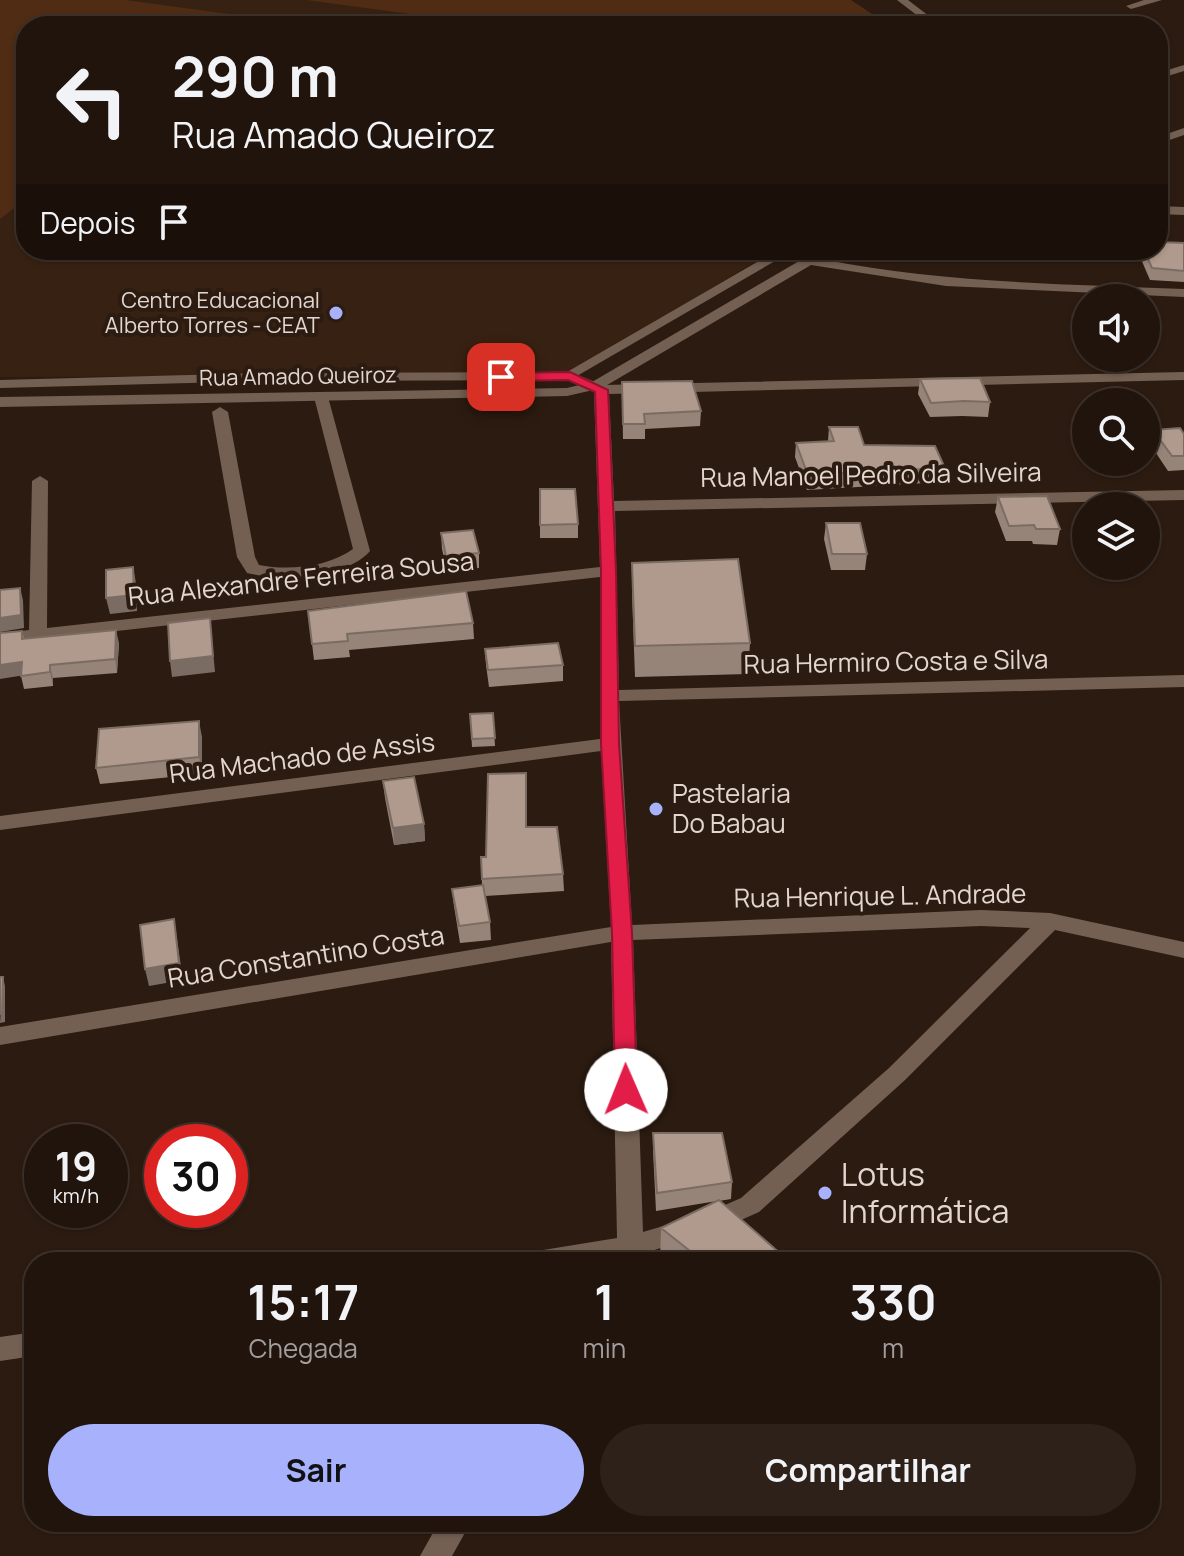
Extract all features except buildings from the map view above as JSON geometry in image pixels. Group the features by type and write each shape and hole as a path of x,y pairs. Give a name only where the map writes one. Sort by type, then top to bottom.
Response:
{"street":[{"path":"902,0 924,16"},
{"path":"1131,6 1157,0"},
{"path":"570,376 770,260"},
{"path":"599,388 810,260 930,280 1184,293"},
{"path":"570,376 599,388 1184,376"},
{"name":"Rua Amado Queiroz","path":"0,384 265,377 570,376"},
{"path":"599,388 607,506 610,744 622,933 625,1252"},
{"name":"Rua Amado Queiroz","path":"0,402 544,394 599,388"},
{"path":"220,412 246,557 253,569 272,573 322,568 355,557 362,551 321,397"},
{"path":"38,635 40,481"},
{"name":"Rua Manoel Pedro da Silveira","path":"607,506 1184,495"},
{"name":"Rua Alexandre Ferreira Sousa","path":"0,639 609,571"},
{"name":"Rua Hermiro Costa e Silva","path":"610,696 1184,681"},
{"name":"Rua Machado de Assis","path":"0,823 610,744"},
{"name":"Rua Henrique L. Andrade","path":"622,933 966,918 1050,921 1184,950"},
{"path":"630,1252 714,1221 758,1199 897,1074 1050,921"},
{"name":"Rua Constantino Costa","path":"0,1036 622,933"},
{"path":"0,1349 24,1345"},
{"path":"435,1556 450,1532"}],"shaded area":[{"name":"Centro Educacional Alberto Torres - CEAT","path":"0,0 838,0 864,16 16,16 16,260 758,260 567,375 0,377"},
{"path":"0,0 126,0 244,16 16,16 16,207 0,219"},
{"path":"306,0 851,0 875,16 425,16"}],"place":[{"name":"Centro Educacional Alberto Torres - CEAT","path":"336,313"},
{"name":"Pastelaria Do Babau","path":"656,809"},
{"name":"Lotus Informática","path":"825,1193"}],"route":[{"path":"501,377 570,376 597,385 601,390 609,571 610,744 622,933 626,1090"}]}
